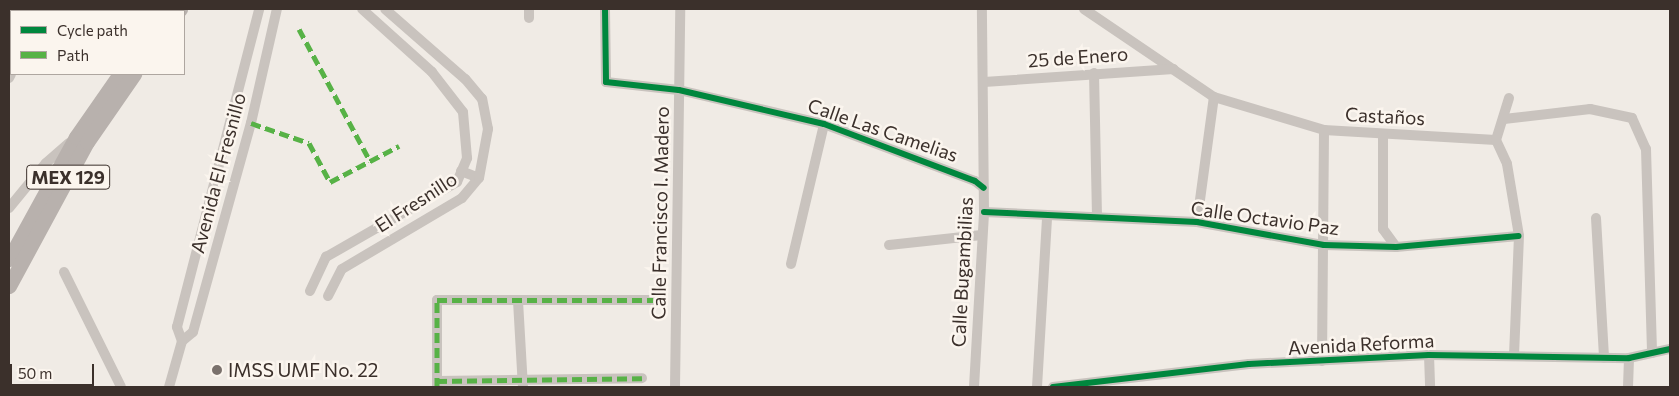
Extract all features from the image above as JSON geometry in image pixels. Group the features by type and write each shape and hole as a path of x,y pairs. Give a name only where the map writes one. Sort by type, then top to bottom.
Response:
{"main road":[{"name":"MEX 129","path":"9,259 76,137 119,75"},
{"name":"MEX 129","path":"9,286 87,142 133,75"}],"street":[{"name":"Avenida El Fresnillo","path":"182,341 177,328 258,9"},
{"name":"Avenida El Fresnillo","path":"169,387 182,341 193,332 251,123 277,9"},
{"name":"El Fresnillo","path":"310,291 326,257 456,182 467,158 463,112 432,72 362,9"},
{"name":"El Fresnillo","path":"328,296 342,269 462,198 479,178 488,129 482,99 465,79 385,9"},
{"name":"Calle Las Camelias","path":"604,9 606,82 679,90 824,124 975,181 984,188"},
{"name":"Calle Francisco I. Madero","path":"675,387 680,9"},
{"name":"Calle Bugambilias","path":"974,387 981,235 984,212 982,9"},
{"name":"Castaños","path":"1084,9 1214,97 1324,130 1496,140"},
{"name":"25 de Enero","path":"984,82 1174,69"},
{"path":"1094,73 1097,216"},
{"path":"1198,222 1214,97"},
{"path":"1509,98 1496,140 1507,164 1520,236 1514,356"},
{"path":"1504,119 1590,109 1632,118 1646,149 1652,353"},
{"path":"791,264 824,124"},
{"path":"1322,361 1324,130"},
{"path":"1383,134 1383,229 1396,247"},
{"path":"9,208 46,163 76,137"},
{"path":"461,171 479,178"},
{"name":"Calle Octavio Paz","path":"984,212 1047,217 1097,216 1198,222 1324,245 1396,247 1520,236"},
{"path":"1037,387 1047,217"},
{"path":"1596,218 1604,358"},
{"path":"889,245 981,235"},
{"path":"64,272 121,387"},
{"path":"642,378 523,383 437,384 438,300 653,300"},
{"path":"518,301 523,383"},
{"name":"Avenida Reforma","path":"1052,387 1249,364 1429,355 1628,358 1670,349"},
{"path":"1429,355 1430,387"},
{"path":"1628,358 1628,387"}],"marked path":[{"path":"299,29 370,161"},
{"path":"251,123 309,143 330,182 399,146"},
{"path":"437,387 437,300 653,300"},
{"path":"437,381 642,378"}],"cycle path":[{"path":"605,9 606,82 679,90 824,124 975,181 984,188"},
{"path":"984,212 1197,222 1324,245 1396,247 1519,236"},
{"path":"1053,387 1249,364 1429,355 1629,358 1670,349"}],"place":[{"name":"IMSS UMF No. 22","path":"217,370"}]}
